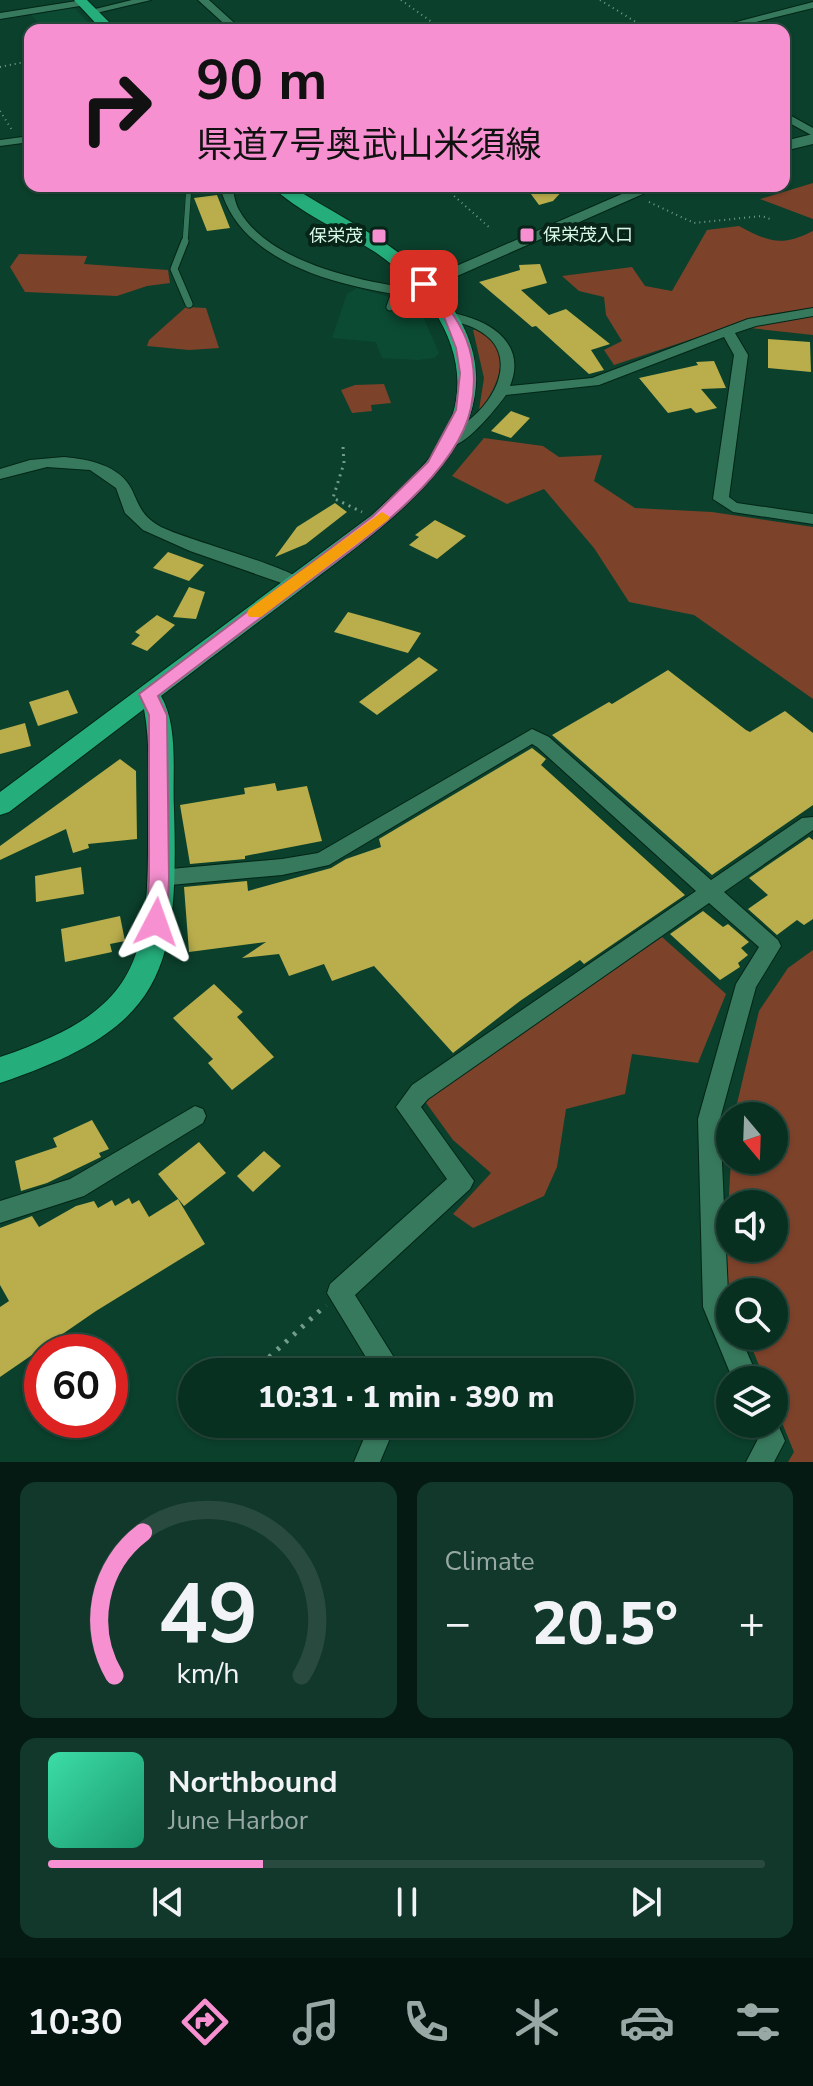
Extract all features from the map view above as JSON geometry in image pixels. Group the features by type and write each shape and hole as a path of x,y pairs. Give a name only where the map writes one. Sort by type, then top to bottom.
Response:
{"main road":[{"path":"85,5 104,24"},
{"path":"0,805 379,520 433,466 457,429 468,387 463,348 451,316 429,290 385,251 290,192"},
{"path":"0,1070 74,1040 103,1022 124,1002 150,961 159,878 158,715 148,694"}],"street":[{"path":"0,16 146,0"},
{"path":"203,0 230,24"},
{"path":"735,24 813,5"},
{"path":"790,119 813,133"},
{"path":"0,143 24,139"},
{"path":"790,145 813,139"},
{"path":"228,192 233,210 241,221 291,260 396,290 429,290 639,192"},
{"path":"503,391 594,382 753,322 813,312"},
{"path":"447,445 477,425 503,391 510,362 503,341 486,326 451,316"},
{"path":"728,332 741,355 721,499 733,507 813,519"},
{"path":"0,474 32,462 55,460 87,465 107,474 122,486 130,509 141,522 153,529 296,582"},
{"path":"159,878 322,860 532,736 543,742 771,946 746,984 709,1119 715,1307 740,1366"},
{"path":"381,1358 339,1293 462,1181 407,1107 420,1092 809,823"},
{"path":"0,1212 76,1188 195,1116"},
{"path":"367,1462 377,1438"},
{"path":"759,1462 772,1441 771,1438"}],"lane":[{"path":"189,192 185,246 174,269 189,304"},
{"path":"390,307 396,290"}],"path":[{"path":"401,0 435,24"},
{"path":"600,0 639,24"},
{"path":"0,67 24,62"},
{"path":"0,111 17,139"},
{"path":"450,192 490,228"},
{"path":"632,195 694,223 762,216 770,219"},
{"path":"343,447 344,463 333,498 362,512"},
{"path":"268,1358 339,1293"}],"shaded area":[{"path":"73,7 90,24 40,24 29,13"},
{"path":"813,183 813,219 760,199"},
{"path":"739,226 767,239 783,241 813,231 813,335 731,326 614,365 604,350 622,341 606,315 604,297 579,291 562,276 632,267 645,286 672,291 707,230"},
{"path":"19,254 87,256 84,264 168,270 170,283 147,286 117,296 25,292 10,267"},
{"path":"357,288 418,305 439,353 434,358 417,360 382,358 376,342 332,338 347,294"},
{"path":"186,307 206,308 219,348 189,350 147,346 149,340"},
{"path":"481,329 498,349 500,365 493,390 479,410 484,378 473,330"},
{"path":"384,384 391,403 371,405 372,411 352,413 341,390 355,385"},
{"path":"484,438 543,446 559,457 602,455 594,481 635,508 712,512 813,527 813,699 694,615 629,602 594,548 544,489 507,504 452,476"},
{"path":"662,937 726,994 698,1063 632,1054 625,1094 566,1109 557,1167 544,1196 473,1228 453,1214 491,1173 453,1140 424,1100"},
{"path":"813,950 813,1462 788,1462 794,1452 788,1437 788,1366 759,1366 753,1350 788,1350 788,1278 724,1278 725,1262 788,1262 788,1190 729,1190 730,1174 788,1174 788,1102 737,1102 759,1011 788,968"}],"building":[{"path":"529,192 561,192 553,201 539,205"},
{"path":"217,195 230,228 207,231 194,198"},
{"path":"540,264 547,283 521,290 549,315 566,309 610,344 591,350 604,370 589,374 536,326 532,327 479,282 520,270 519,265"},
{"path":"768,339 810,342 811,372 768,368"},
{"path":"714,361 726,388 701,389 717,408 696,413 691,408 668,413 639,378 698,365 696,362"},
{"path":"511,411 530,418 511,438 491,431"},
{"path":"335,503 347,512 306,544 275,557 297,527"},
{"path":"435,520 466,536 437,559 409,545 419,537 415,535"},
{"path":"168,552 204,565 189,581 153,568"},
{"path":"189,587 205,592 196,619 173,617"},
{"path":"348,612 421,633 408,653 334,632"},
{"path":"157,615 175,625 147,651 131,644 140,635 135,632"},
{"path":"419,657 438,670 377,715 359,702"},
{"path":"668,670 750,732 785,711 813,733 813,805 712,875 552,735"},
{"path":"68,690 78,713 38,726 29,702"},
{"path":"25,723 31,746 0,754 0,730"},
{"path":"532,748 546,759 541,765 685,895 584,964 580,960 453,1053 374,966 332,981 324,964 289,976 279,954 242,958 266,942 189,952 184,887 247,881 248,891 331,868 346,859 381,847 379,839"},
{"path":"120,759 136,771 137,839 88,844 89,848 73,853 66,829 0,860 0,846"},
{"path":"275,783 277,791 307,786 322,841 245,856 245,859 190,864 180,805 245,794 244,788"},
{"path":"809,837 813,840 813,919 804,925 797,920 777,935 748,909 768,895 749,878"},
{"path":"81,867 84,894 36,902 35,876"},
{"path":"703,911 723,927 728,924 749,942 741,948 748,955 738,963 740,967 720,980 670,934"},
{"path":"120,916 125,941 110,944 112,952 65,962 61,929"},
{"path":"214,984 243,1012 237,1017 274,1057 232,1090 208,1063 213,1059 173,1018"},
{"path":"92,1120 109,1149 99,1153 101,1157 47,1183 21,1191 15,1161 57,1147 53,1138"},
{"path":"199,1142 226,1173 184,1206 158,1174"},
{"path":"264,1151 281,1166 253,1192 237,1176"},
{"path":"129,1198 132,1204 139,1200 149,1217 178,1199 205,1244 63,1334 24,1334 24,1360 0,1377 0,1307 9,1301 0,1285 0,1228 32,1216 39,1227 76,1206 94,1201 98,1208 112,1200 115,1206"}],"slow traffic":[{"path":"255,613 382,517"}],"place":[{"name":"保栄茂入口","path":"527,235"},
{"name":"保栄茂","path":"379,236"}],"route":[{"path":"156,922 159,878 158,715 148,694 379,520 433,466 457,429 468,387 463,348 451,316 424,284"}]}
